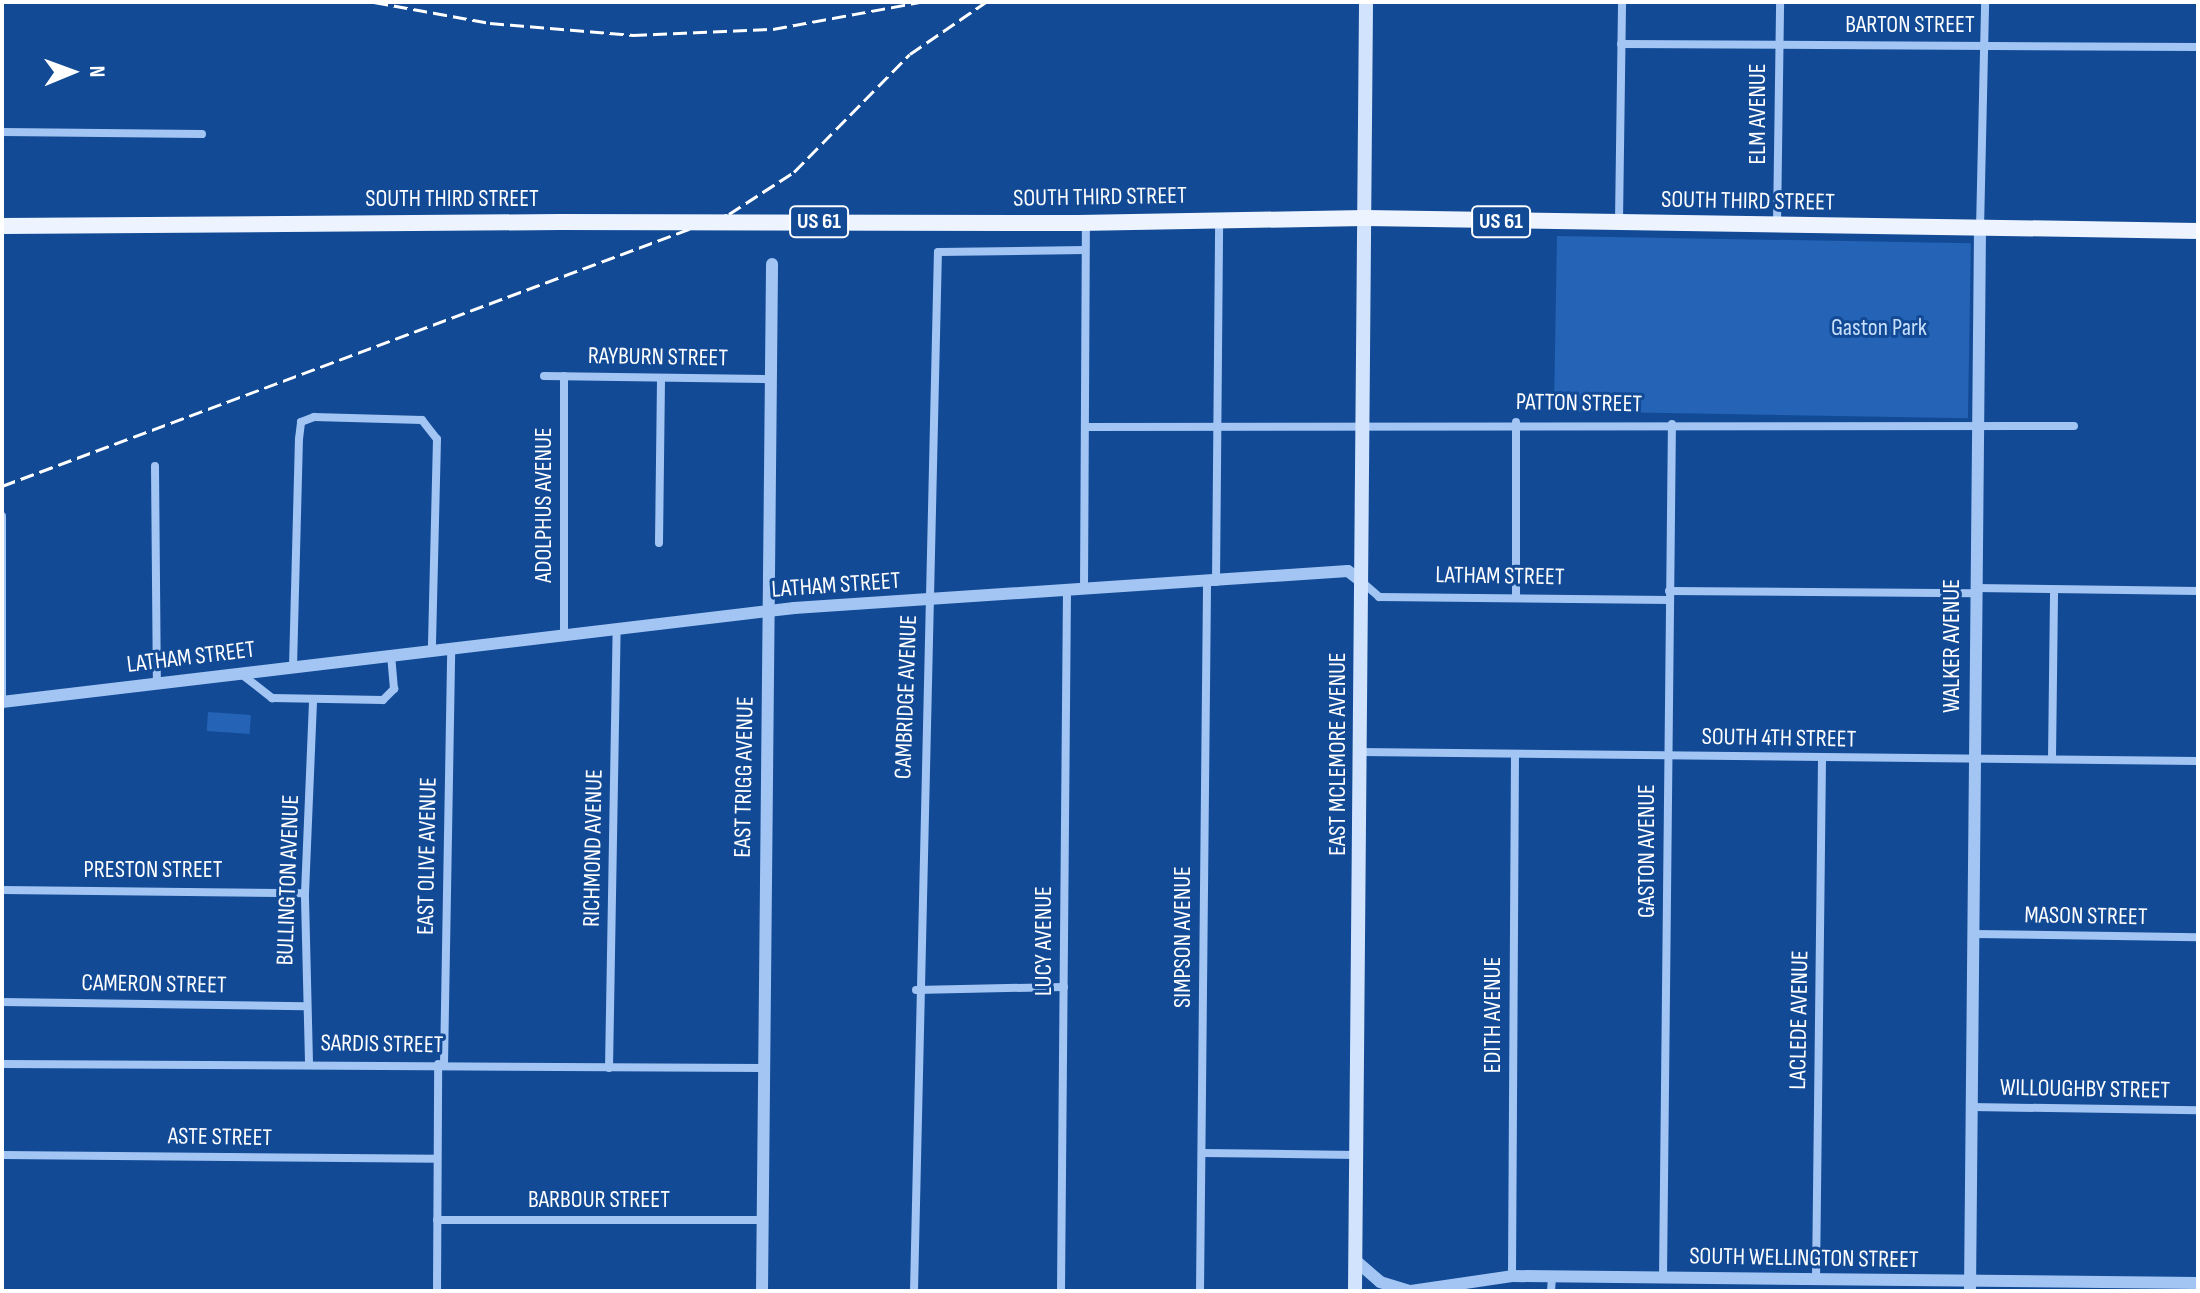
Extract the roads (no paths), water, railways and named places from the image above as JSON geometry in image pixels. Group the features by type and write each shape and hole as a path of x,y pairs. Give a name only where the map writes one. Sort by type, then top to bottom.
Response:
{"main road":[{"path":"1365,218 1366,2"},
{"name":"SOUTH THIRD STREET","path":"2,226 1365,218 2198,231"},
{"name":"EAST MCLEMORE AVENUE","path":"1355,1291 1365,218"}],"street":[{"path":"1619,223 1622,2"},
{"name":"ELM AVENUE","path":"1777,226 1780,2"},
{"name":"WALKER AVENUE","path":"1970,1286 1974,591 1985,2"},
{"name":"BARTON STREET","path":"1621,44 2198,47"},
{"path":"2,132 202,134"},
{"name":"SIMPSON AVENUE","path":"1200,1291 1219,220"},
{"path":"1082,222 1085,250 1084,590"},
{"name":"CAMBRIDGE AVENUE","path":"914,1291 916,990 938,252 1085,250"},
{"name":"EAST TRIGG AVENUE","path":"762,1291 772,264"},
{"name":"RAYBURN STREET","path":"544,376 770,379"},
{"name":"ADOLPHUS AVENUE","path":"564,376 564,634"},
{"path":"659,543 661,378"},
{"path":"293,667 301,422 422,420 437,439 432,650"},
{"name":"PATTON STREET","path":"1085,427 1363,421 2074,426"},
{"path":"1516,422 1516,598"},
{"name":"GASTON AVENUE","path":"1663,1278 1672,424"},
{"path":"155,466 157,683"},
{"path":"2,701 3,516"},
{"name":"LATHAM STREET","path":"2,701 768,611 1348,571 1379,597 2198,591"},
{"path":"2052,759 2054,590"},
{"name":"LUCY AVENUE","path":"1061,1291 1067,591"},
{"name":"RICHMOND AVENUE","path":"609,1068 617,629"},
{"name":"EAST OLIVE AVENUE","path":"437,1291 437,1159 451,649"},
{"path":"240,673 272,698 388,698 391,655"},
{"name":"BULLINGTON AVENUE","path":"309,1062 305,1006 305,893 313,699"},
{"name":"SOUTH 4TH STREET","path":"1360,752 1822,760 2198,761"},
{"name":"EDITH AVENUE","path":"1512,1276 1515,754"},
{"name":"LACLEDE AVENUE","path":"1816,1280 1822,760"},
{"name":"PRESTON STREET","path":"2,890 305,893"},
{"name":"MASON STREET","path":"1973,934 2198,937"},
{"path":"916,990 1064,987"},
{"name":"CAMERON STREET","path":"2,1002 305,1006"},
{"name":"SARDIS STREET","path":"2,1064 309,1062 762,1068"},
{"name":"WILLOUGHBY STREET","path":"1971,1107 2198,1110"},
{"path":"1202,1153 1356,1155"},
{"name":"ASTE STREET","path":"2,1155 437,1159"},
{"name":"BARBOUR STREET","path":"437,1220 762,1220"},
{"path":"1355,1260 1380,1282 1410,1291"},
{"name":"SOUTH WELLINGTON STREET","path":"1410,1291 1512,1276 1663,1278 1775,1285 1816,1280 1970,1286 2198,1283"},
{"path":"1551,1291 1552,1276"}],"railway":[{"path":"374,2 490,23 633,35 773,29 920,2"},
{"path":"2,486 729,214 794,172 910,54 986,2"}],"park label":[{"name":"Gaston Park","path":"1879,328"}]}
